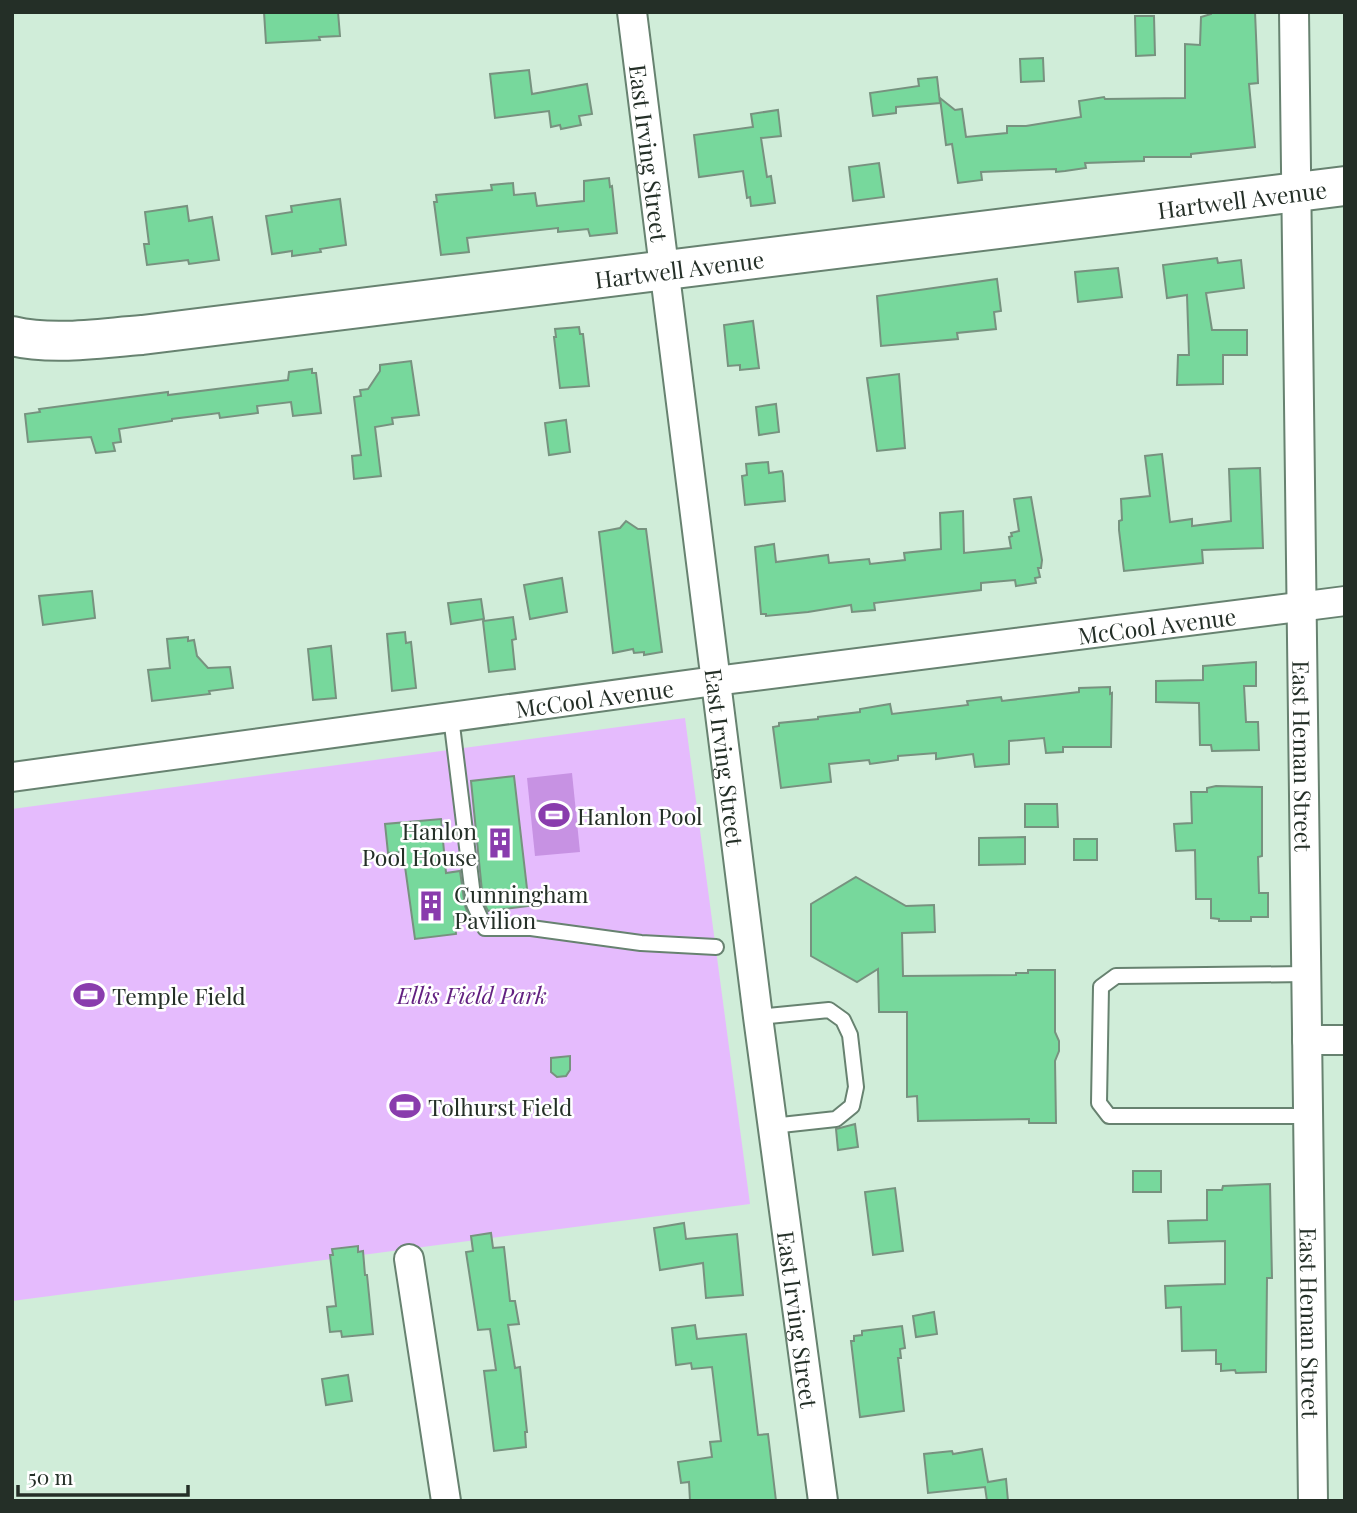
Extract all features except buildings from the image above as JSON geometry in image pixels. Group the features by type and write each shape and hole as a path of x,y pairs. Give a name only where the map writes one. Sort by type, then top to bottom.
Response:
{"street":[{"name":"East Irving Street","path":"632,12 758,1017 823,1501"},
{"name":"East Heman Street","path":"1294,12 1312,1501"},
{"name":"Hartwell Avenue","path":"12,336 62,340 142,335 1345,186"},
{"name":"McCool Avenue","path":"12,777 715,681 1345,601"},
{"path":"1307,1040 1345,1040"},
{"path":"409,1259 446,1501"}],"lane":[{"path":"451,718 474,904 485,928 531,928 641,943 716,947"},
{"path":"1306,974 1116,976 1101,987 1099,1104 1109,1116 1308,1116"},
{"path":"758,1017 829,1010 843,1020 850,1035 856,1087 852,1106 836,1119 772,1126"}],"green space":[{"name":"Ellis Field Park","path":"685,718 750,1204 12,1301 12,809"}],"shaded area":[{"name":"Hanlon Pool","path":"572,773 580,852 535,856 527,778"}],"place":[{"name":"Hanlon Pool","path":"554,815"},
{"name":"Hanlon Pool House","path":"500,843"},
{"name":"Cunningham Pavilion","path":"431,906"},
{"name":"Temple Field","path":"89,995"},
{"name":"Tolhurst Field","path":"405,1106"}]}
